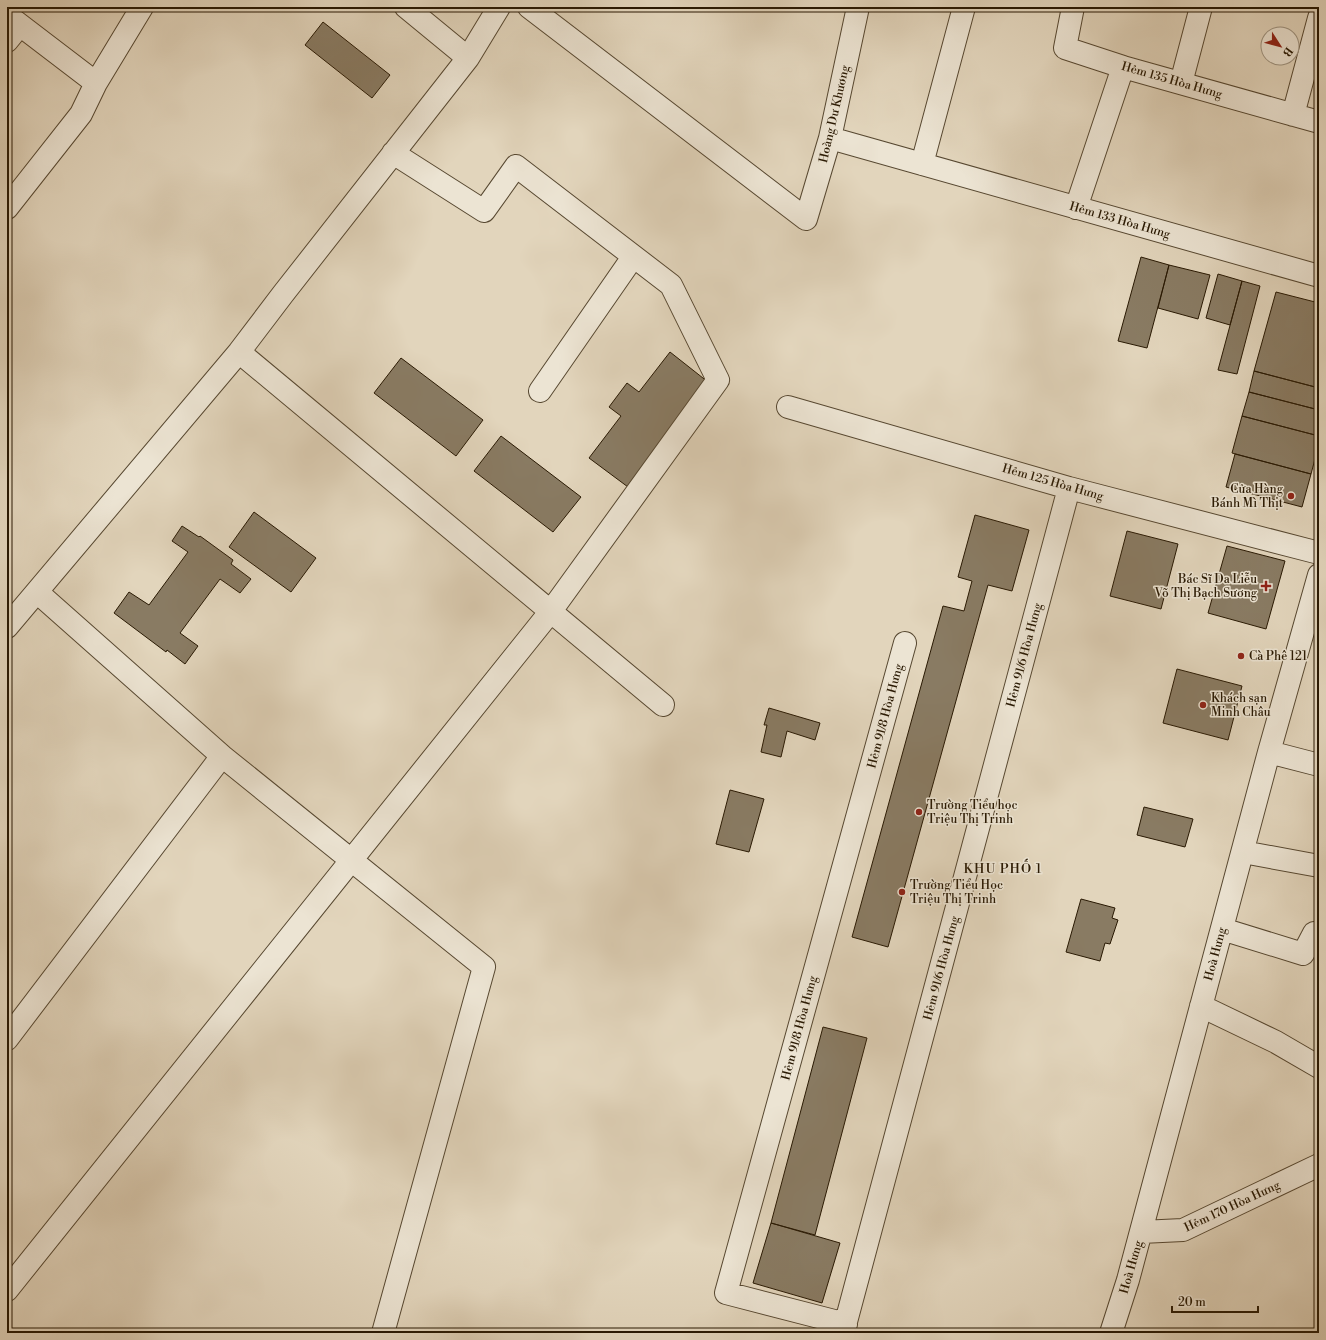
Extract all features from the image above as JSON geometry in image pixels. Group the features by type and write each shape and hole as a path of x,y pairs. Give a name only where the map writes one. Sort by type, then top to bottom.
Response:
{"street":[{"path":"7,208 81,114 96,83 142,7"},
{"path":"406,7 468,58"},
{"path":"7,627 239,352 468,58 499,7"},
{"name":"Hoàng Dư Khương","path":"529,7 806,219 830,138 858,7"},
{"path":"922,164 964,7"},
{"name":"Hẻm 135 Hòa Hưng","path":"1073,7 1065,48 1123,67 1319,122"},
{"path":"1180,83 1201,7"},
{"path":"1293,115 1319,18"},
{"path":"11,27 96,83"},
{"path":"1076,208 1123,67"},
{"name":"Hẻm 133 Hòa Hưng","path":"830,138 1319,276"},
{"path":"7,1290 551,611 718,380 671,285 516,166 484,211 393,153"},
{"path":"540,390 633,257"},
{"path":"239,352 663,705"},
{"name":"Hẻm 125 Hòa Hưng","path":"788,407 1069,488 1319,553"},
{"name":"Hẻm 91/6 Hòa Hưng","path":"845,1329 1069,488"},
{"name":"Hoà Hưng","path":"1111,1333 1128,1280 1269,752 1319,575"},
{"path":"37,592 222,756 484,967 383,1333"},
{"name":"Hẻm 91/8 Hòa Hưng","path":"845,1329 726,1293 905,644"},
{"path":"1269,752 1319,765"},
{"path":"7,1039 222,756"},
{"path":"1243,852 1319,866"},
{"path":"1222,929 1303,954 1314,933 1319,935"},
{"path":"1201,1006 1316,1061"},
{"name":"Hẻm 170 Hòa Hưng","path":"1141,1232 1183,1230 1319,1165"}],"building":[{"path":"323,22 390,75 372,98 305,45"},
{"path":"1141,257 1169,265 1147,348 1118,341"},
{"path":"1169,265 1210,275 1198,319 1158,308"},
{"path":"1218,274 1242,281 1230,325 1206,318"},
{"path":"1242,281 1260,286 1237,374 1218,370"},
{"path":"1276,292 1319,303 1319,388 1254,371"},
{"path":"670,352 708,382 628,487 589,458 621,416 609,407 627,383 639,392"},
{"path":"401,358 483,420 456,456 374,393"},
{"path":"1254,371 1319,388 1319,410 1249,392"},
{"path":"1249,392 1319,410 1319,420 1315,435 1242,416"},
{"path":"1242,416 1319,436 1319,444 1311,474 1232,453"},
{"path":"501,436 581,497 553,532 474,471"},
{"path":"1235,454 1311,474 1302,507 1226,487"},
{"path":"254,512 316,558 291,592 229,547"},
{"path":"975,515 1029,530 1012,591 988,585 888,947 852,937 943,606 964,611 972,581 958,577"},
{"path":"182,526 199,537 200,536 233,560 231,564 251,579 240,593 220,579 180,633 198,646 185,664 167,650 166,652 114,613 129,592 149,605 188,552 172,541"},
{"path":"1127,531 1178,544 1161,609 1110,596"},
{"path":"1227,546 1285,561 1266,629 1208,613"},
{"name":"Khách sạn Minh Châu","path":"1177,669 1242,686 1228,740 1163,723"},
{"path":"769,708 820,723 815,740 787,731 781,757 761,752 767,725 764,725"},
{"path":"730,790 764,799 749,852 716,844"},
{"path":"1144,807 1193,819 1185,847 1137,835"},
{"path":"1081,899 1115,908 1112,918 1118,920 1110,944 1105,943 1100,961 1066,952"},
{"path":"823,1027 867,1038 815,1235 771,1223"},
{"path":"771,1223 840,1243 822,1303 753,1283"}],"place":[{"name":"Cửa Hàng Bánh Mì Thịt","path":"1291,496"},
{"name":"Bác Sĩ Da Liễu Võ Thị Bạch Sương","path":"1266,586"},
{"name":"Cà Phê 121","path":"1241,656"},
{"name":"Khách sạn Minh Châu","path":"1203,705"},
{"name":"Trường Tiểu học Triệu Thị Trinh","path":"919,812"},
{"name":"Trường Tiểu Học Triệu Thị Trinh","path":"902,892"}],"district":[{"name":"KHU PHỐ 1","path":"1003,868"}]}
